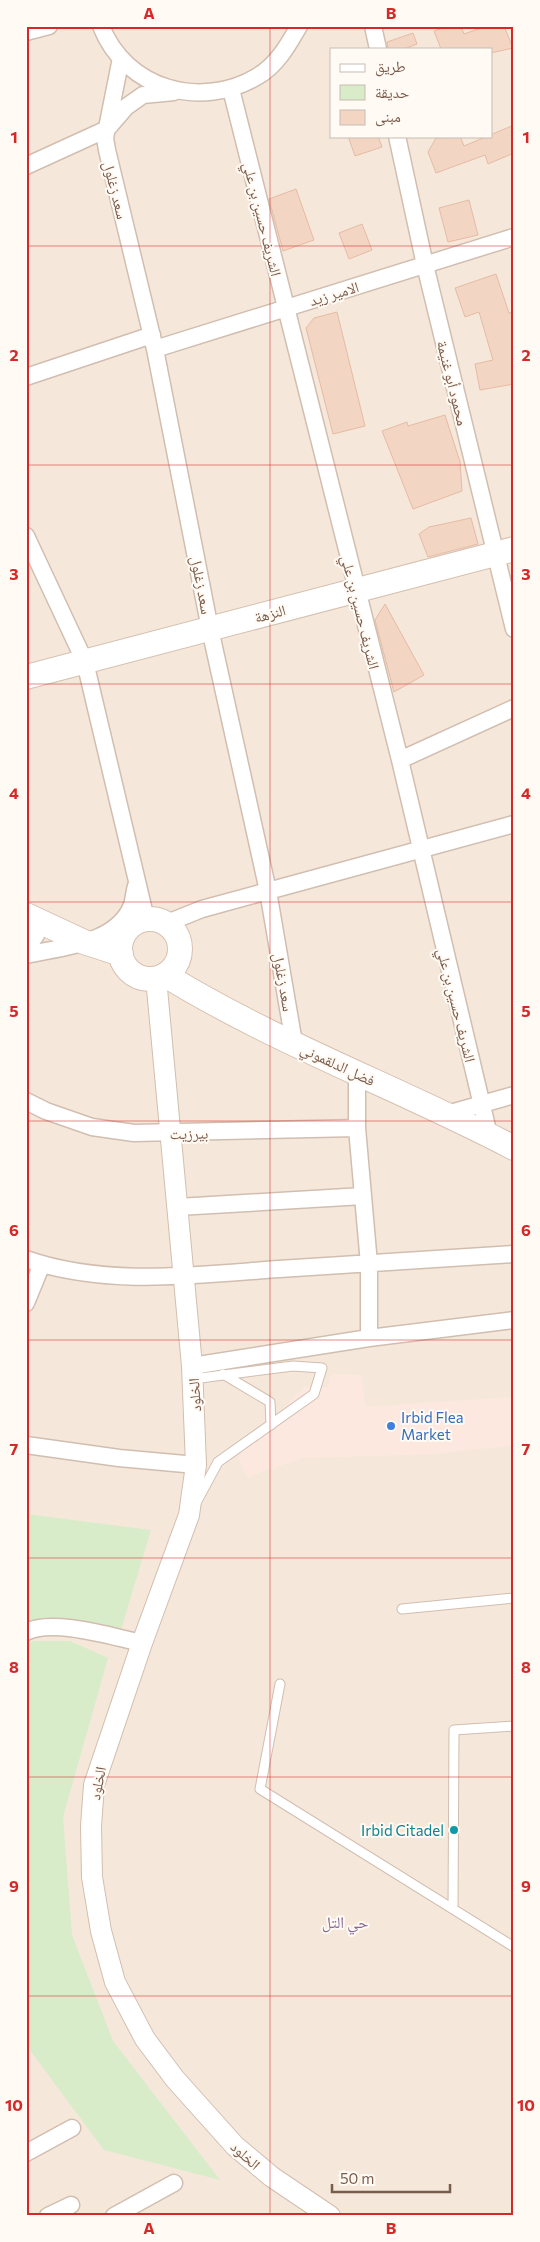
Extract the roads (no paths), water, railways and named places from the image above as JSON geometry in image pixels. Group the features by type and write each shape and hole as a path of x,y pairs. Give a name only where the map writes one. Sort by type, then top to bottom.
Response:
{"main road":[{"name":"النزهة","path":"26,677 505,551"},
{"path":"33,918 84,942 121,954"},
{"path":"156,921 174,930 179,940 180,950 176,964 160,976 138,976 130,970 121,954 124,935 129,928 156,921"},
{"name":"فضل الدلقموني","path":"160,976 357,1074 447,1114 514,1148"}],"street":[{"path":"26,32 49,26"},
{"path":"26,166 107,129 126,107 143,95 182,92 206,94 231,89 259,76 283,54 299,26"},
{"path":"373,26 378,48"},
{"path":"101,27 121,58 148,80 182,92"},
{"name":"سعد زغلول","path":"121,58 105,138 107,150 153,342 210,629 268,890 294,1043"},
{"name":"الشريف حسين بن علي","path":"231,89 355,591 400,760 489,1135"},
{"name":"محمود أبو غنيمة","path":"397,138 424,266 505,551 514,628"},
{"name":"الامير زيد","path":"26,377 285,308 514,237"},
{"path":"26,536 85,662 136,881 156,921 514,824"},
{"path":"400,760 514,708"},
{"path":"26,955 96,938 122,920 132,905 136,881"},
{"path":"26,949 36,935 33,918"},
{"name":"الخلود","path":"160,976 183,1276 193,1373 196,1465 189,1515 142,1642 94,1785 91,1826 92,1877 101,1931 115,1982 145,2038 175,2079 235,2146 272,2177 330,2216"},
{"path":"357,1074 357,1128 369,1264 369,1338"},
{"path":"447,1114 514,1095"},
{"name":"بيرزيت","path":"26,1101 46,1111 92,1127 134,1133 172,1134 357,1128"},
{"path":"178,1207 363,1196"},
{"path":"26,1259 42,1264 103,1274 183,1276 514,1254"},
{"path":"26,1303 42,1264"},
{"path":"193,1373 369,1338 514,1320"},
{"path":"26,1444 118,1458 196,1465"},
{"path":"26,1632 40,1628 60,1628 142,1642"},
{"path":"26,2153 72,2128"},
{"path":"114,2216 174,2184"},
{"path":"48,2216 71,2205"}],"lane":[{"path":"189,1515 218,1462 314,1394 322,1368 293,1366 223,1374 193,1373"},
{"path":"223,1374 270,1402 271,1425"},
{"path":"196,1465 218,1462"},
{"path":"402,1609 514,1598"},
{"path":"280,1684 260,1790 514,1946"},
{"path":"453,1909 454,1730 514,1726"}],"place":[{"name":"Irbid Flea Market","path":"391,1426"},
{"name":"Irbid Citadel","path":"454,1830"}],"district":[{"name":"حي التل","path":"345,1921"}]}
